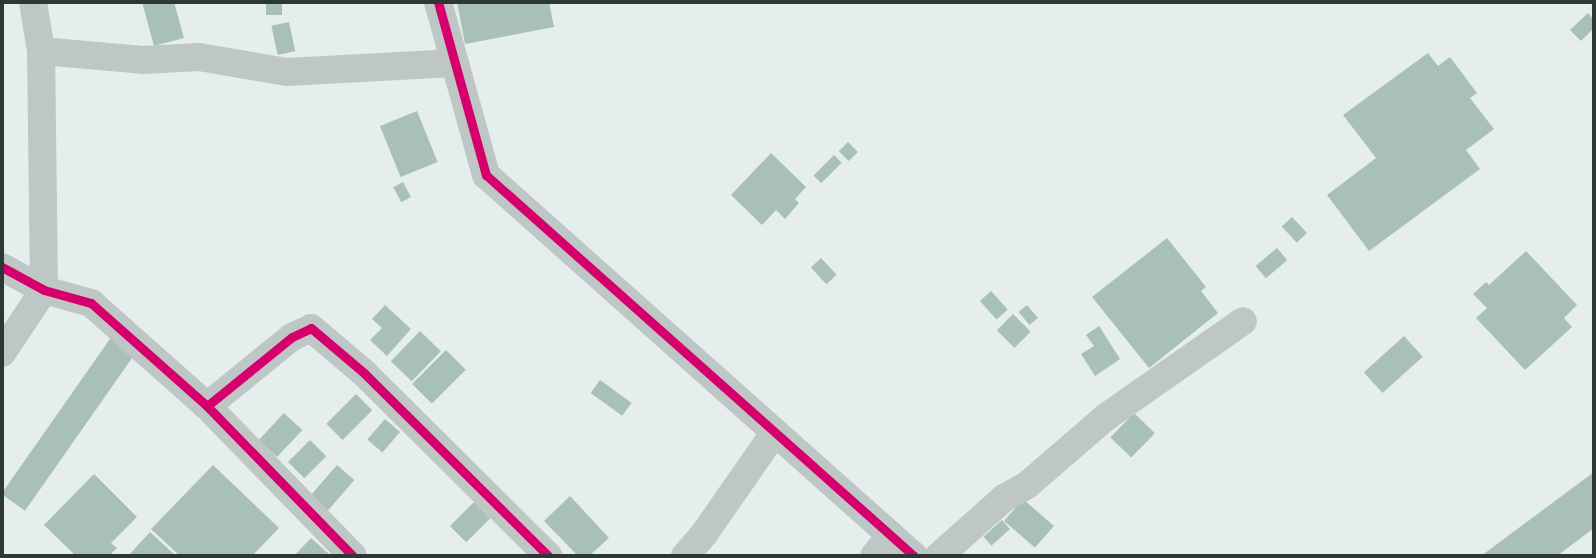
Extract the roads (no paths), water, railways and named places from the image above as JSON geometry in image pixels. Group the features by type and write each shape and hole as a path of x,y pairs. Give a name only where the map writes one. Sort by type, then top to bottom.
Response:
{"street":[{"path":"2,353 44,290 41,51 33,2"},
{"path":"438,2 486,175 775,432 882,546 914,556"},
{"path":"41,51 143,60 199,57 287,72 455,63"},
{"path":"2,267 44,290 91,303 207,406 354,556"},
{"path":"939,556 1004,498 1026,486 1106,417 1243,321"},
{"path":"207,406 292,337 311,328 364,373 548,556"},
{"path":"685,556 775,432"}]}
